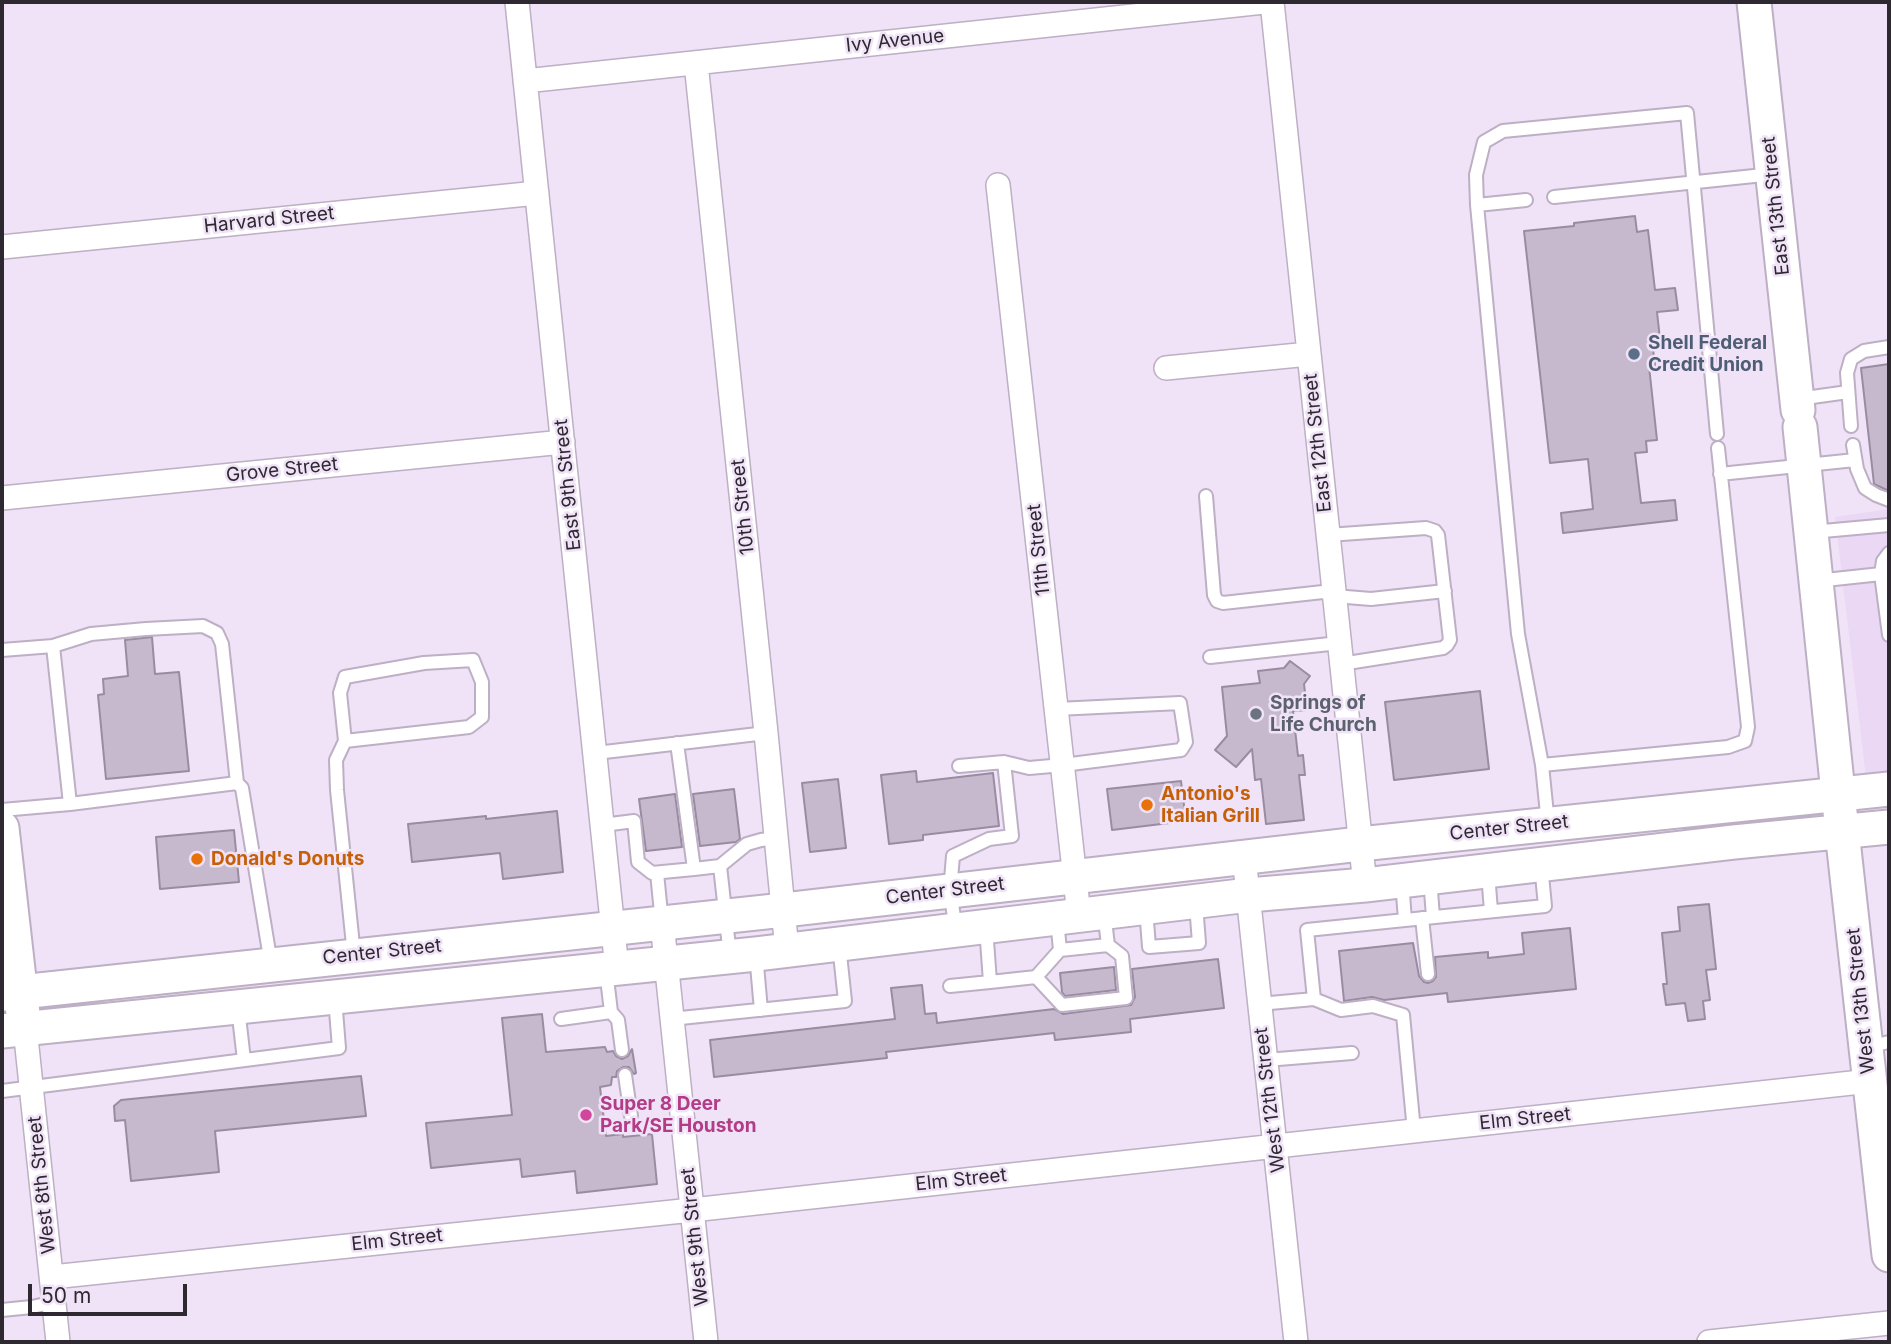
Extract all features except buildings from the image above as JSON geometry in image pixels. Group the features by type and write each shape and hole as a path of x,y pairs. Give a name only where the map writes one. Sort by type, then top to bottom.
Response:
{"main road":[{"name":"East 13th Street","path":"1754,2 1842,831"},
{"name":"Center Street","path":"11,993 784,910 1360,844 1889,789"},
{"name":"Center Street","path":"13,1030 666,964 1249,895 1365,885 1889,827"},
{"path":"2,828 13,1030"},
{"name":"West 13th Street","path":"1842,831 1878,1044 1870,1081 1889,1255"}],"street":[{"name":"East 9th Street","path":"517,2 596,753 613,928 612,969"},
{"name":"Ivy Avenue","path":"525,81 1264,2"},
{"name":"East 12th Street","path":"1272,2 1365,885"},
{"name":"10th Street","path":"696,63 784,910 758,954"},
{"name":"11th Street","path":"998,186 1080,915"},
{"name":"Harvard Street","path":"2,247 537,193"},
{"path":"1166,368 1309,354"},
{"name":"Grove Street","path":"2,498 563,442"},
{"name":"West 12th Street","path":"1244,857 1296,1342"},
{"name":"West 9th Street","path":"662,923 706,1342"},
{"name":"West 8th Street","path":"13,1030 32,1088 58,1342"},
{"name":"Elm Street","path":"52,1277 1870,1081"},
{"path":"1709,1342 1889,1323"}],"lane":[{"path":"1549,824 1542,765 1518,635 1477,205 1476,175 1483,142 1503,131 1687,113 1717,433"},
{"path":"1554,197 1773,174"},
{"path":"1477,205 1526,200"},
{"path":"1851,426 1847,373 1851,359 1864,351 1889,347"},
{"path":"1798,412 1848,392"},
{"path":"1853,445 1855,460 1865,488 1889,500"},
{"path":"1542,765 1728,747 1745,741 1748,727 1718,448"},
{"path":"1720,474 1855,460"},
{"path":"1206,496 1213,595 1217,601 1223,603 1312,592 1371,599 1445,591"},
{"path":"1811,532 1889,525"},
{"path":"1210,657 1340,654 1443,648 1447,645 1450,640 1438,535 1432,529 1328,536"},
{"path":"1889,553 1883,561 1881,574 1889,635"},
{"path":"1816,581 1881,574"},
{"path":"2,650 52,646 91,634 146,629 203,626 217,633 222,644 237,783 242,788 271,964"},
{"path":"52,646 70,804"},
{"path":"345,741 469,727 482,717 482,682 474,660 424,663 345,677 340,693 345,741 336,761 354,955"},
{"path":"959,766 1004,762 1029,768 1063,765 1181,750 1186,742 1180,703 1057,709"},
{"path":"596,753 766,733"},
{"path":"677,743 694,869"},
{"path":"990,982 971,928 950,891 953,856 989,838 1012,836 1004,762"},
{"path":"2,810 237,783"},
{"path":"603,825 634,821 639,862 652,873 720,866 747,844 777,838"},
{"path":"1314,999 1307,930 1545,906 1541,865"},
{"path":"720,866 726,916 758,954 761,1010"},
{"path":"1488,871 1492,911"},
{"path":"657,873 662,923"},
{"path":"1416,879 1428,917 1428,974"},
{"path":"1405,920 1416,879"},
{"path":"950,986 1036,977 1060,950 1080,915 1122,956 1126,998 1062,1006 1036,977"},
{"path":"671,1019 845,1001 839,944"},
{"path":"1060,950 1108,945"},
{"path":"612,969 611,1012 618,1020 622,1050"},
{"path":"2,1091 339,1048 335,998"},
{"path":"1259,1004 1314,999 1341,1010 1373,1006 1403,1015 1414,1131"},
{"path":"237,1007 244,1060"},
{"path":"561,1019 611,1012"},
{"path":"1265,1060 1352,1053"},
{"path":"625,1075 631,1116"},
{"path":"2,1310 54,1302"}],"shaded area":[{"path":"1889,509 1889,774 1866,777 1835,517"}],"place":[{"name":"Shell Federal Credit Union","path":"1634,354"},
{"name":"Springs of Life Church","path":"1256,714"},
{"name":"Antonio's Italian Grill","path":"1147,805"},
{"name":"Donald's Donuts","path":"197,859"},
{"name":"Super 8 Deer Park/SE Houston","path":"586,1115"}]}
